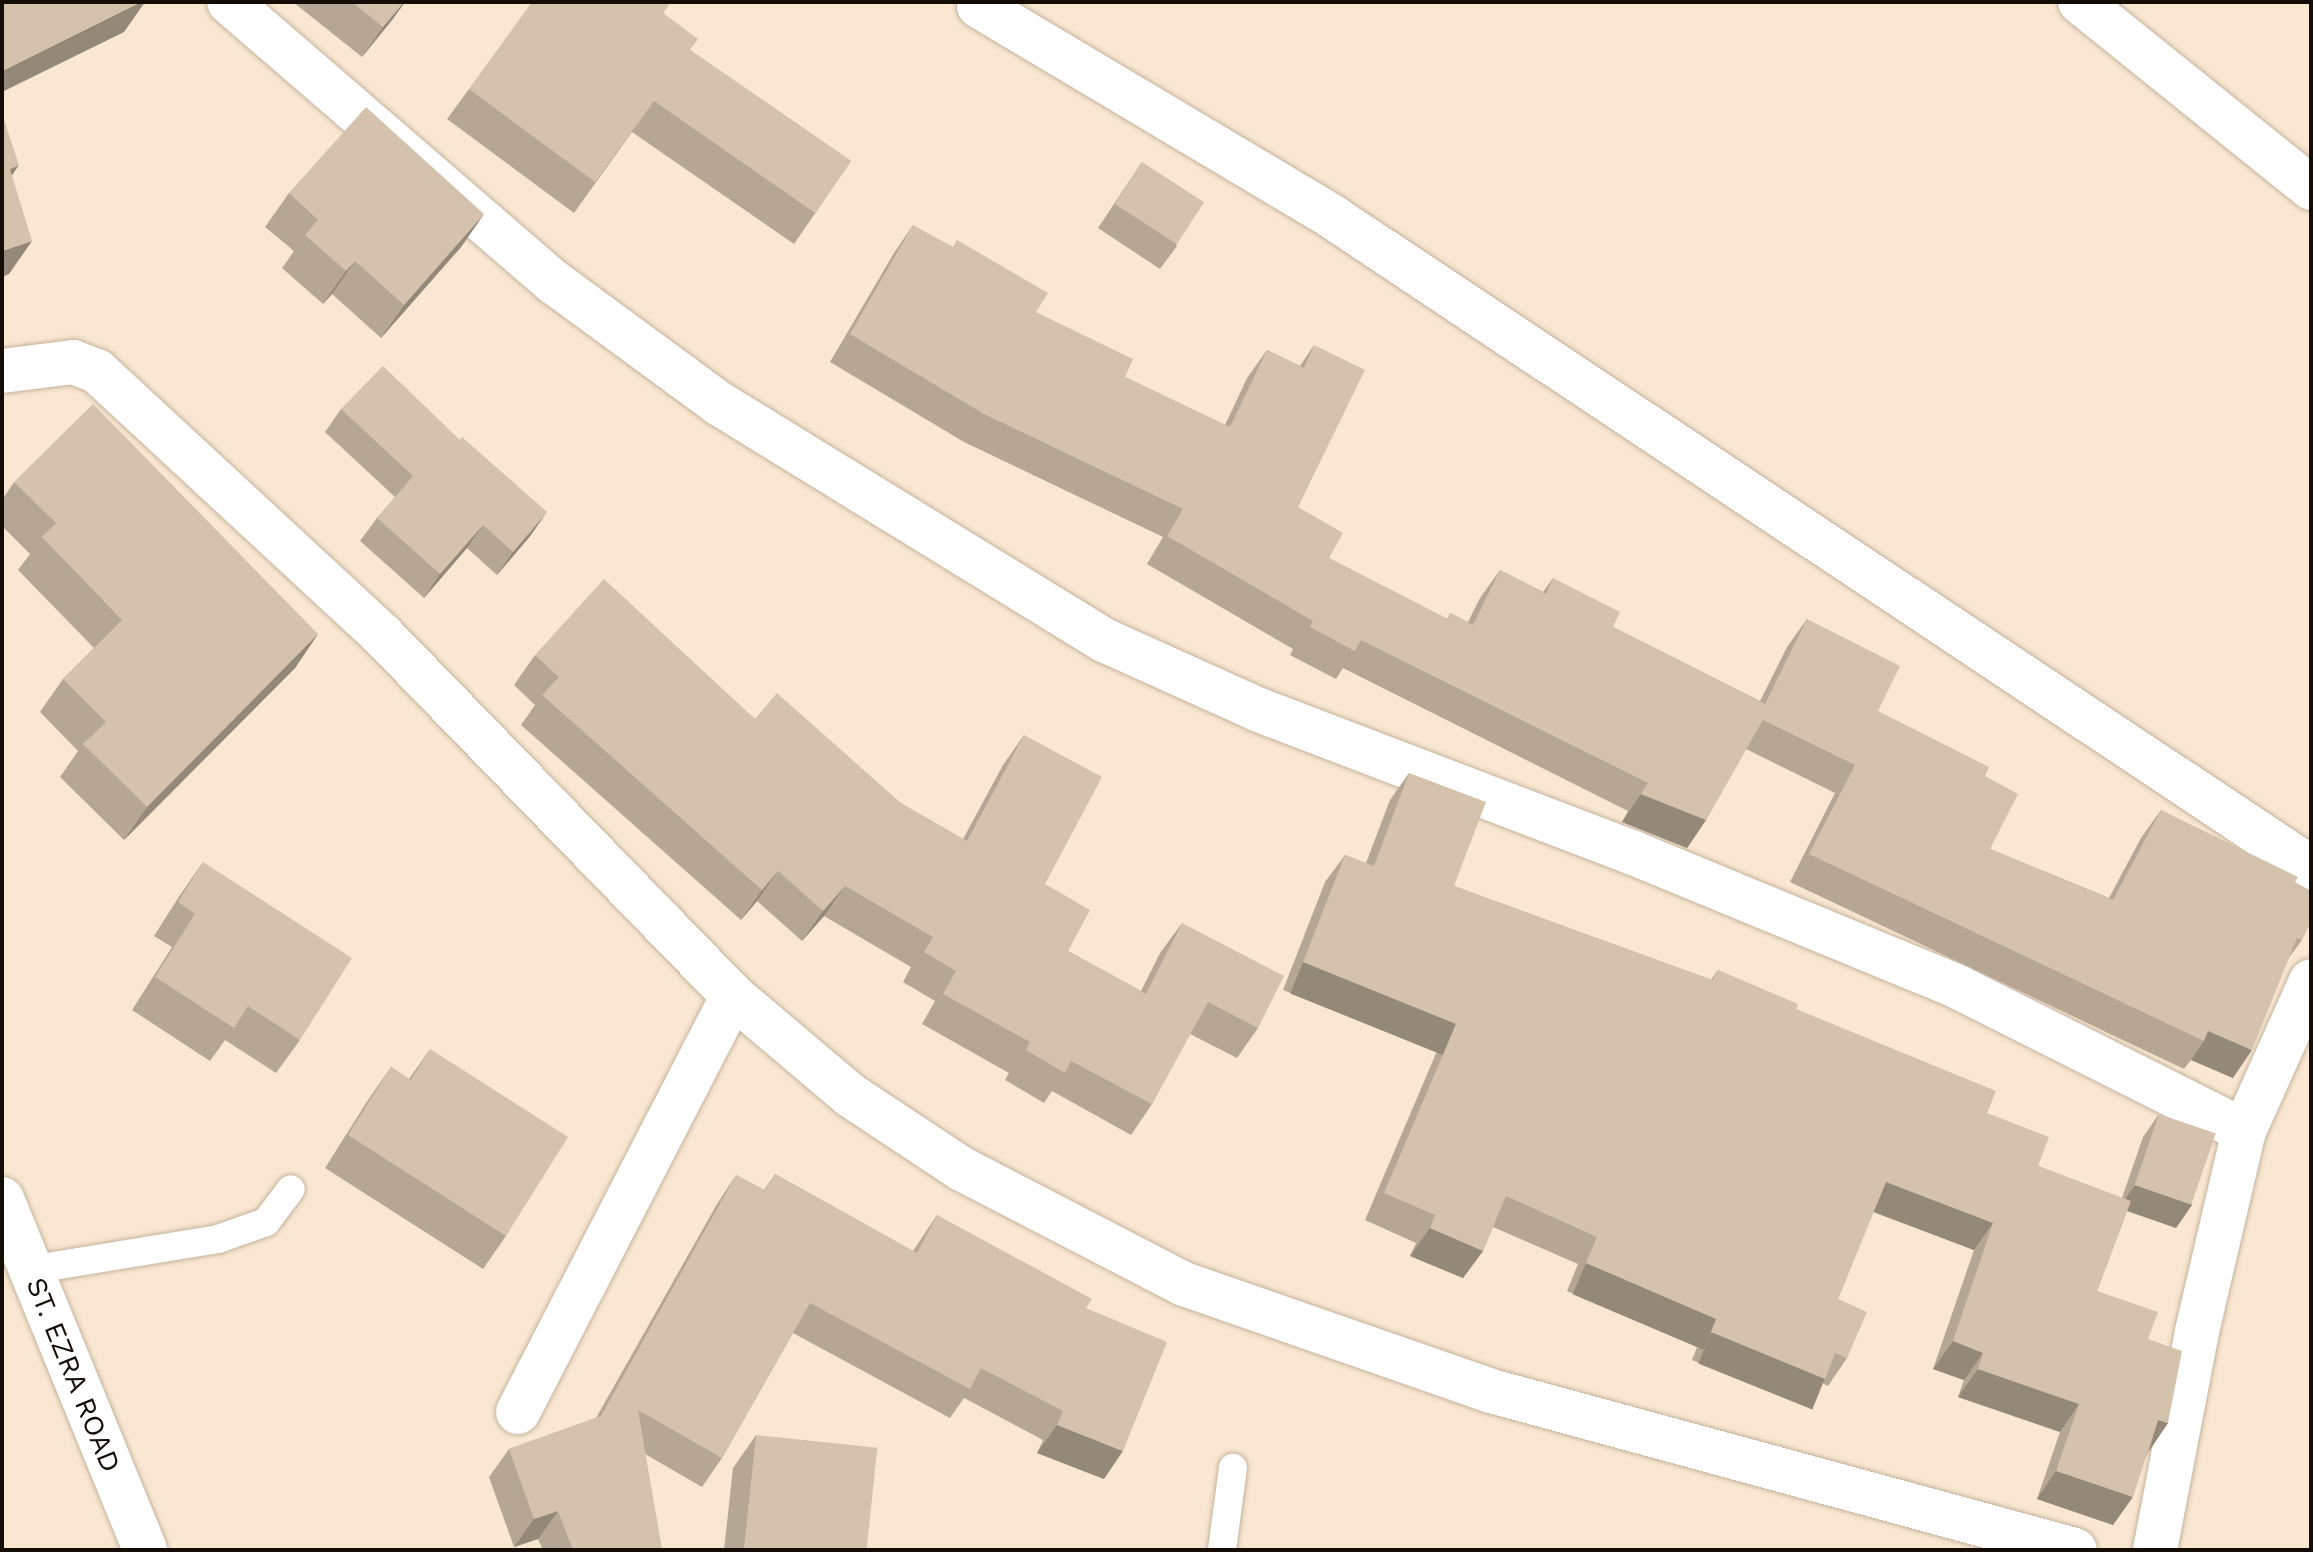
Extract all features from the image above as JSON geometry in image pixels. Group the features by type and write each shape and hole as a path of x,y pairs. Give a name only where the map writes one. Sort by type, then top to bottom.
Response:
{"street":[{"path":"229,2 555,283 720,404 1104,640 1259,710 1631,852 1958,987 2244,1131"},
{"path":"2080,2 2311,188"},
{"path":"977,3 1334,218 2311,868"},
{"path":"2,371 73,362 97,371 382,635 733,996 850,1095 962,1169 1184,1284 1491,1391 2075,1550"},
{"path":"2155,1550 2197,1331 2244,1131 2311,981"},
{"path":"518,1412 733,996"},
{"name":"ST. EZRA ROAD","path":"2,1199 145,1550"}],"lane":[{"path":"29,1270 218,1239 266,1222 291,1189"},
{"path":"1222,1550 1233,1468"}],"building":[{"path":"2,2 141,2 2,71"},
{"path":"352,2 404,2 383,27"},
{"path":"532,2 666,2 669,5 663,13 698,39 690,50 851,161 815,213 654,101 595,182 469,89"},
{"path":"366,107 484,214 404,305 355,261 346,271 305,235 318,220 289,193"},
{"path":"2,114 19,165 10,169 32,241 2,251"},
{"path":"1142,162 1204,202 1177,244 1115,204"},
{"path":"913,225 953,247 957,240 1048,293 1036,312 1133,359 1125,377 1230,427 1267,350 1304,368 1314,345 1365,370 1298,507 1343,533 1329,558 1448,619 1450,613 1473,625 1500,570 1546,594 1553,578 1620,612 1613,627 1765,704 1807,619 1900,666 1878,711 1989,767 1985,776 2018,794 1990,849 2113,900 2161,810 2298,877 2295,882 2311,891 2311,922 2302,940 2297,938 2252,1050 2208,1031 2204,1041 1809,854 1855,765 1763,720 1706,820 1641,794 1648,783 1361,640 1355,651 1310,627 1313,621 1167,536 1183,509 984,414 850,334"},
{"path":"383,366 460,440 462,437 547,512 513,552 483,525 440,574 377,518 413,476 341,409"},
{"path":"93,404 318,634 147,807 83,744 106,722 63,679 122,620 42,537 56,523 14,482"},
{"path":"604,579 755,719 777,693 902,804 967,841 1024,735 1102,777 1045,884 1090,910 1068,951 1146,994 1182,923 1284,976 1258,1028 1208,1002 1152,1104 1071,1061 1065,1073 1026,1050 1030,1042 943,994 956,971 924,952 933,937 845,886 823,911 778,871 762,890 542,695 559,677 535,655"},
{"path":"1409,773 1486,802 1454,886 1713,980 1718,970 1798,1004 1796,1009 1996,1091 1987,1113 2049,1137 2038,1166 2131,1201 2097,1291 2158,1312 2148,1339 2182,1351 2168,1423 2158,1420 2133,1497 2056,1471 2079,1404 1978,1369 1983,1353 1953,1341 1993,1223 1886,1182 1838,1299 1867,1312 1847,1358 1835,1353 1825,1379 1711,1332 1716,1319 1586,1263 1597,1237 1506,1196 1483,1251 1430,1228 1435,1215 1384,1193 1456,1024 1303,962 1345,855 1374,866"},
{"path":"203,862 352,958 300,1040 248,1006 234,1028 155,977 195,914 178,902"},
{"path":"430,1049 568,1137 506,1236 348,1135 391,1067 411,1080"},
{"path":"2159,1114 2216,1134 2191,1204 2135,1185"},
{"path":"775,1174 917,1253 937,1215 1092,1299 1086,1308 1167,1342 1123,1451 1057,1425 1063,1411 981,1368 970,1389 810,1303 722,1458 638,1410 662,1550 573,1550 558,1511 534,1519 509,1449 601,1416 736,1175 765,1190"},
{"path":"756,1435 877,1448 867,1550 744,1550"}]}
